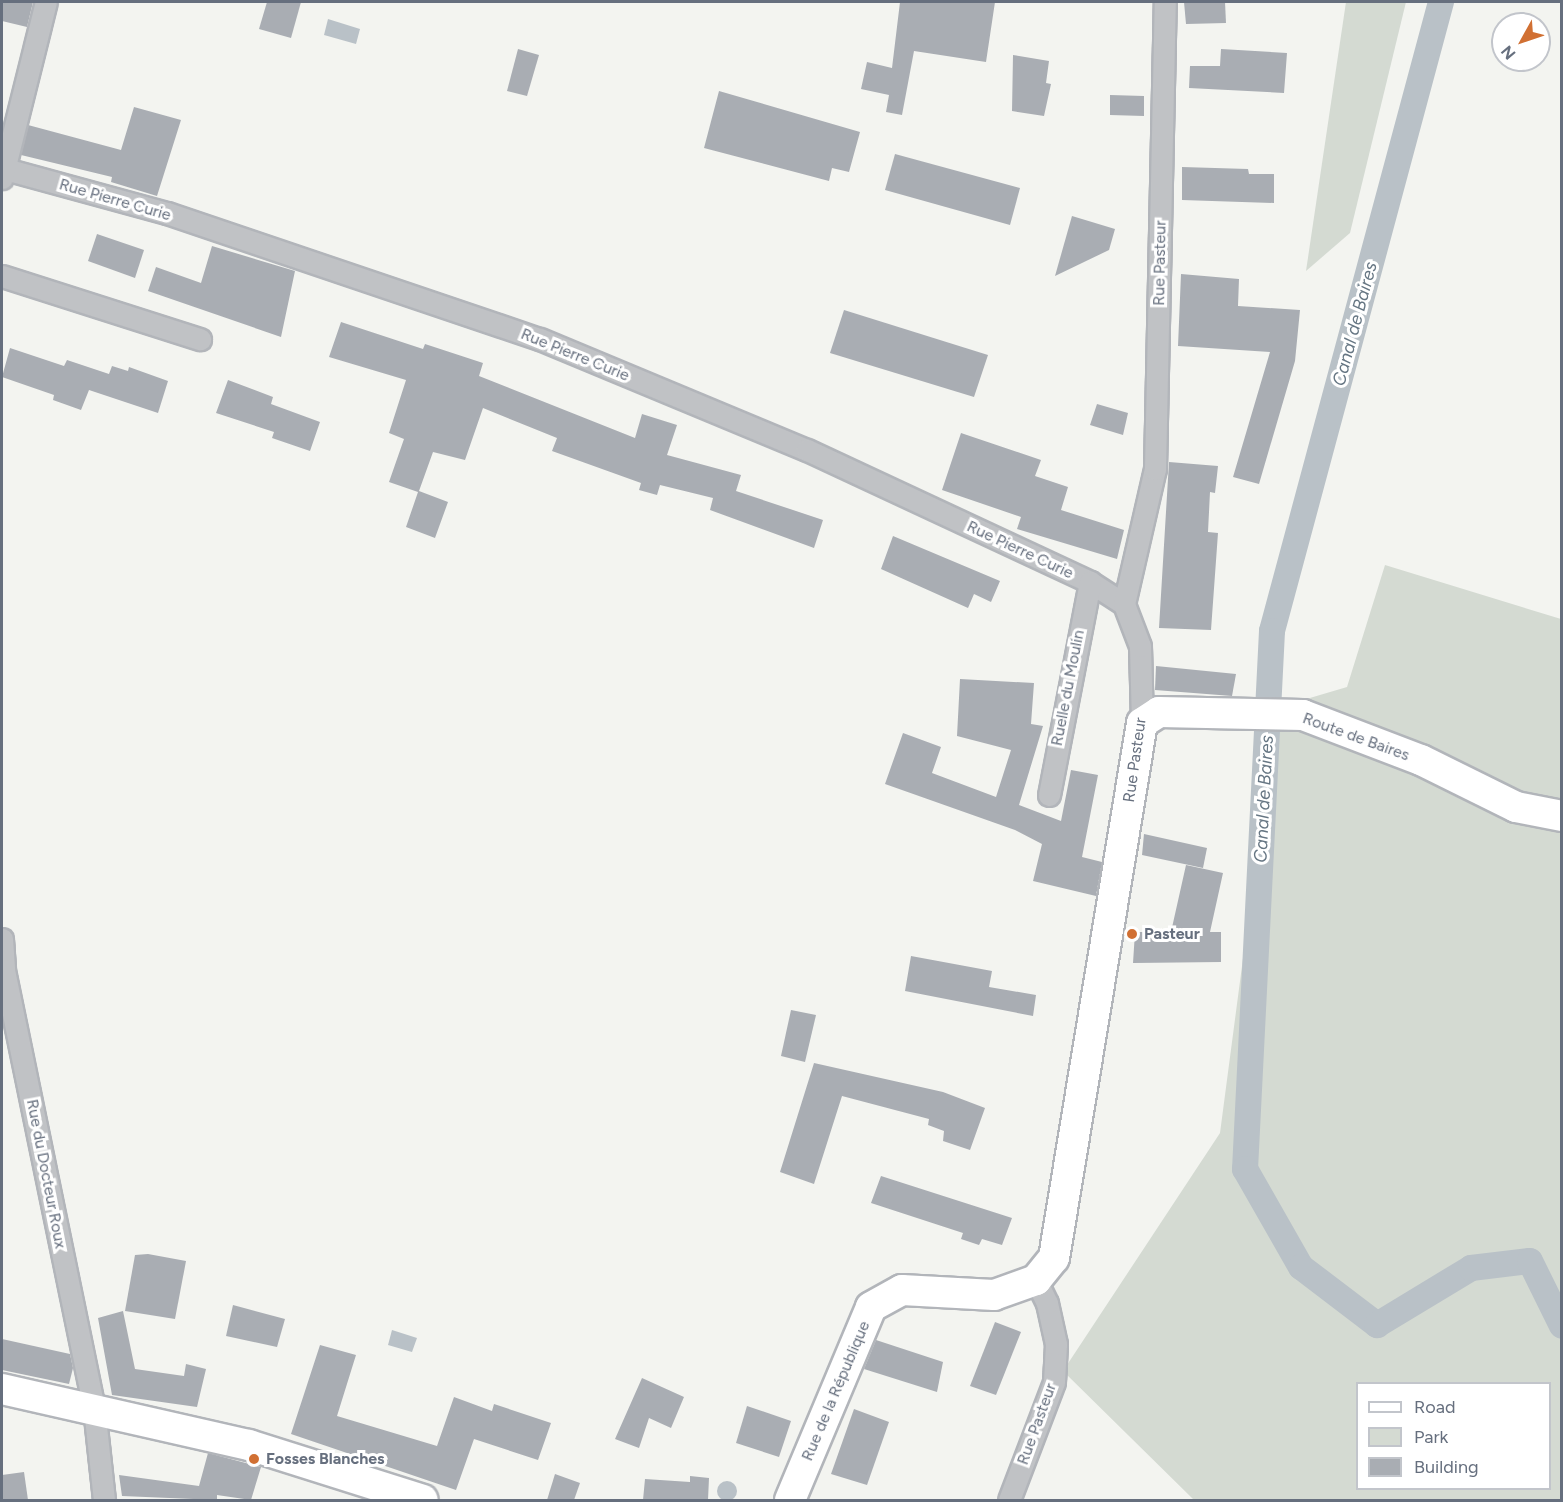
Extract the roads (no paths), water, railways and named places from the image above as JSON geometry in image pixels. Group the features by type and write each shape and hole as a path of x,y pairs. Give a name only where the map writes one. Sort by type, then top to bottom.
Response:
{"street":[{"path":"2,172 46,2"},
{"name":"Rue Pasteur","path":"1009,1500 1054,1382 1056,1344 1047,1303 1036,1280 1054,1258 1062,1224 1142,723 1140,646 1124,604 1155,469 1165,2"},
{"name":"Rue Pierre Curie","path":"2,172 167,213 540,339 807,450 1090,582 1124,604"},
{"path":"2,276 200,339"},
{"name":"Ruelle du Moulin","path":"1048,795 1090,582"},
{"name":"Route de Baires","path":"1142,723 1159,712 1303,715 1421,760 1516,807 1562,816"},
{"name":"Rue du Docteur Roux","path":"2,939 4,970 94,1408 104,1500"},
{"name":"Rue de la République","path":"790,1500 871,1307 902,1290 994,1295 1036,1280"},
{"path":"2,1389 94,1408 249,1445 423,1500"}],"waterway":[{"name":"Canal de Baires","path":"1441,2 1272,631 1245,1169 1301,1267 1377,1325 1471,1268 1530,1261 1562,1326"}],"place":[{"name":"Pasteur","path":"1132,934"},
{"name":"Fosses Blanches","path":"254,1459"}]}
